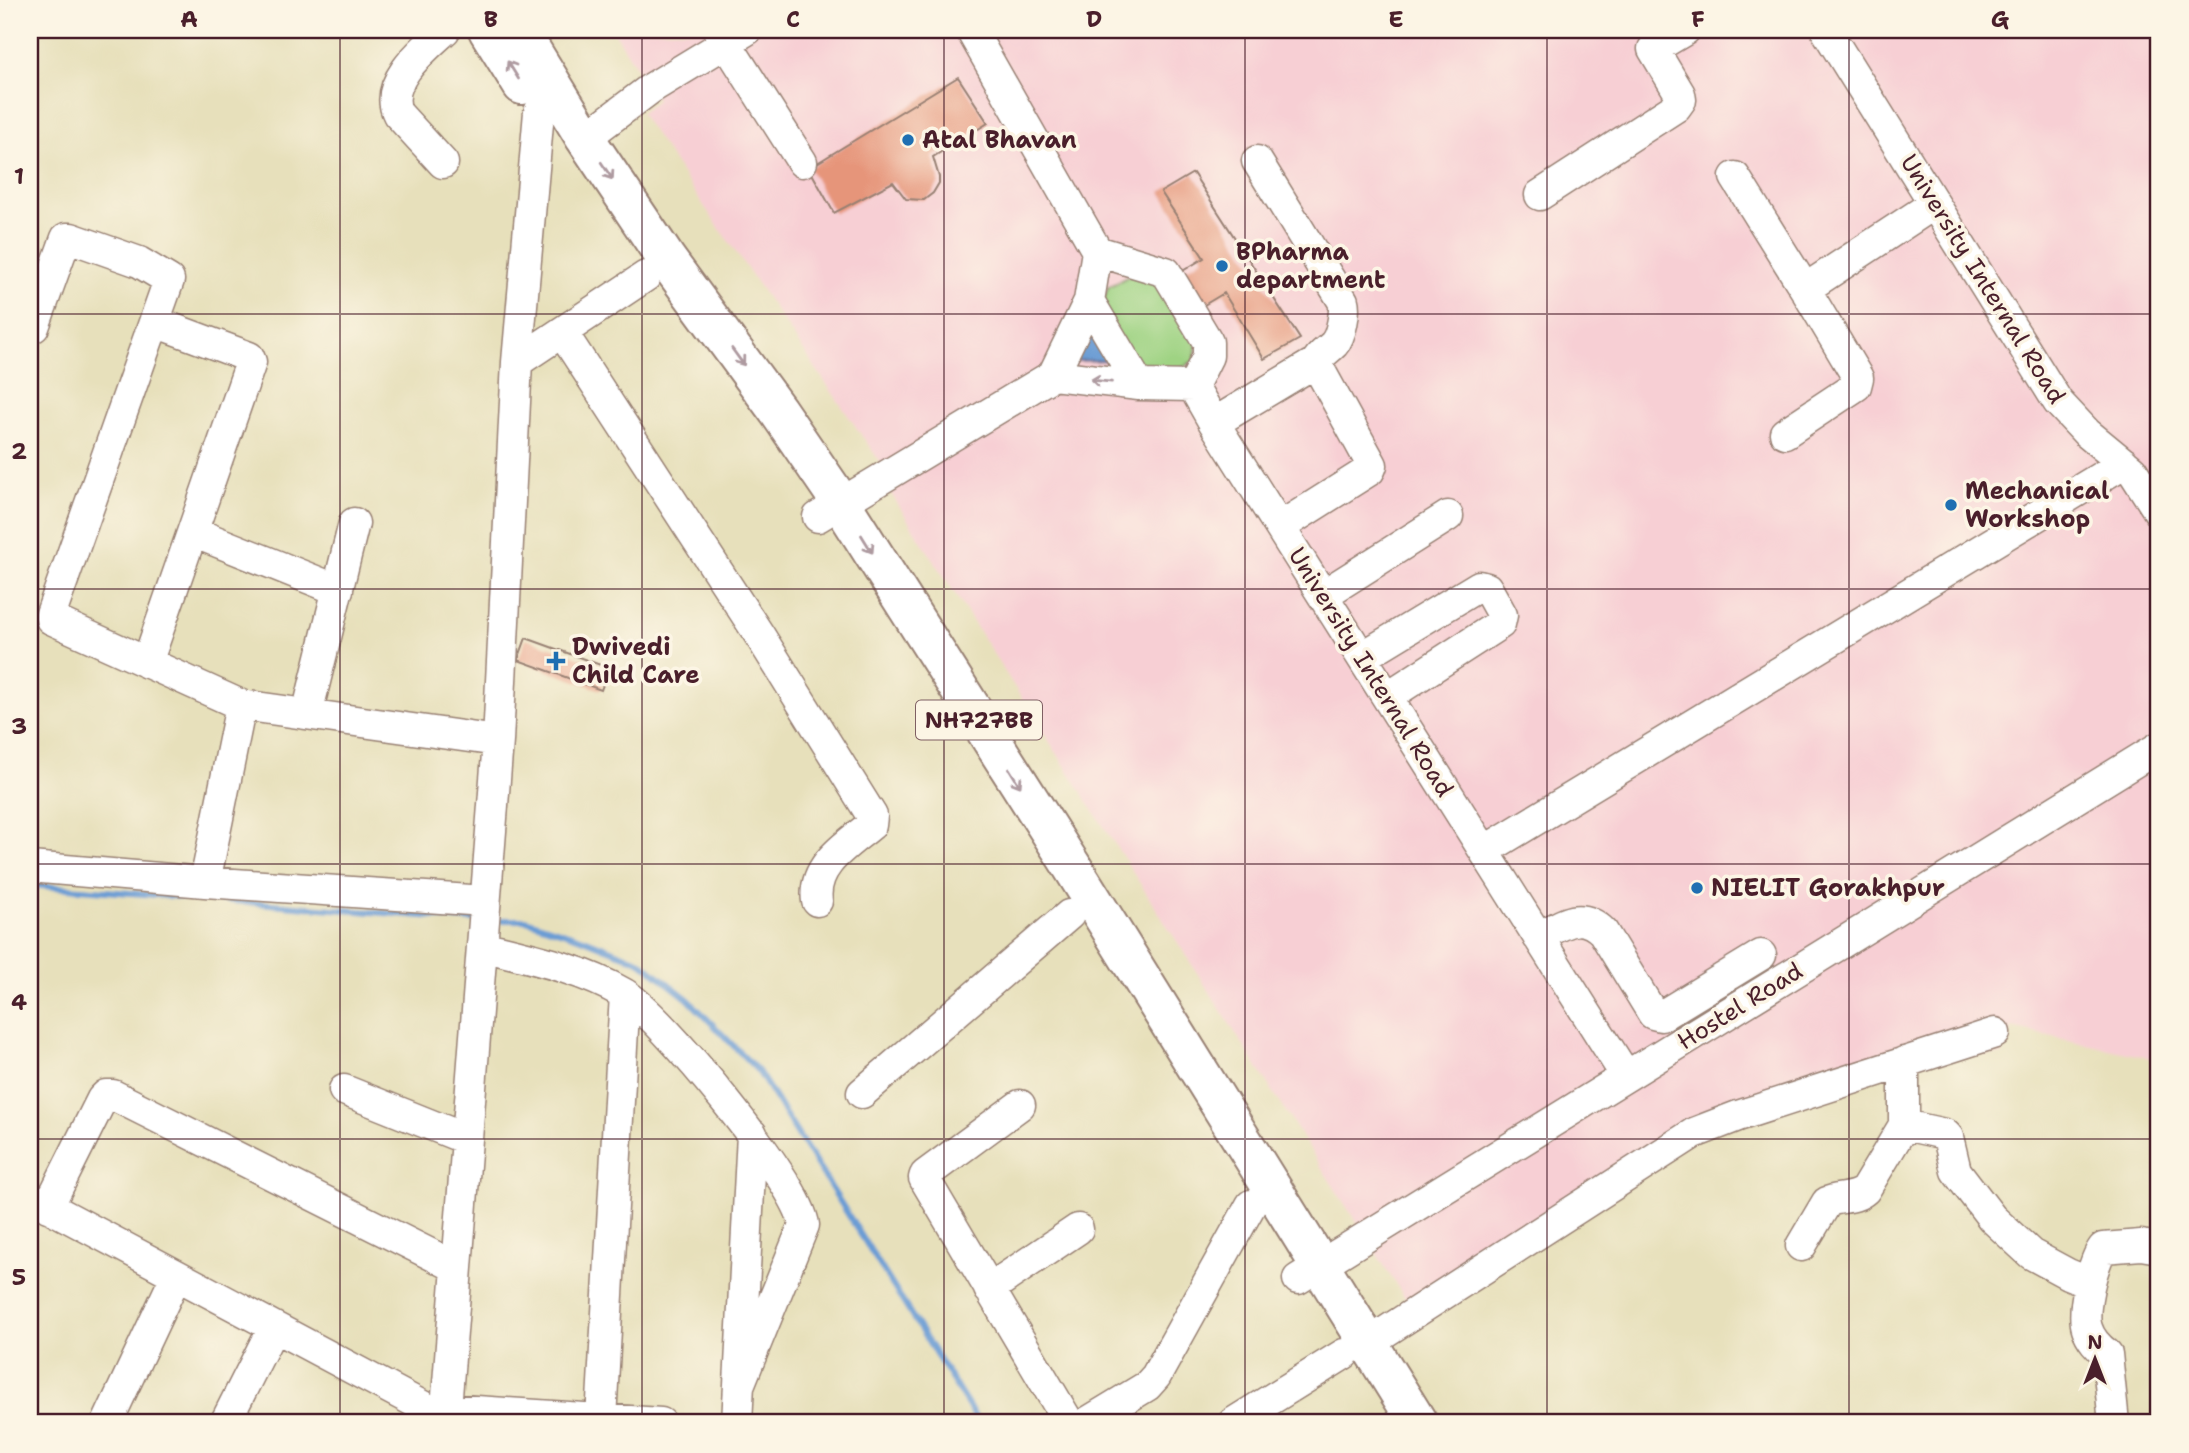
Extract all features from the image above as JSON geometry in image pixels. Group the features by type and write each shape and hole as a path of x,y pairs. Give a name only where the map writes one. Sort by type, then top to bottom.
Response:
{"highway":[{"name":"NH727BB","path":"488,30 547,101 585,138 667,260 778,411 829,510 1069,915 1251,1205 1309,1272"},
{"name":"NH727BB","path":"519,30 547,101 563,152 646,276 757,426 829,510 1071,865 1356,1349 1387,1423"},
{"name":"NH727BB","path":"1356,1349 1419,1423"}],"street":[{"path":"443,163 398,114 393,105 393,95 405,71 419,53 445,30"},
{"path":"829,510 1053,375 1089,301 1097,251 971,30"},
{"path":"1540,195 1676,107 1681,100 1680,94 1647,39 1685,30"},
{"name":"University Internal Road","path":"1826,30 2058,402 2087,433 2140,470 2159,512"},
{"path":"585,138 730,34 802,162"},
{"path":"446,1417 498,741 517,362 547,101"},
{"path":"1214,423 1315,364 1323,352 1335,342 1345,308 1256,161"},
{"path":"1735,177 1858,378 1856,386 1785,433"},
{"path":"1805,289 1934,204"},
{"path":"34,327 66,238 139,262 167,277 169,284 51,619 241,705 498,741"},
{"path":"1053,375 1139,385 1193,386 1208,356 1208,342 1166,272 1097,251"},
{"path":"517,362 646,276"},
{"path":"1089,301 1139,385"},
{"path":"147,663 251,362 249,357 155,322"},
{"path":"562,332 760,636 872,816 871,825 832,858 823,870 817,882 817,901"},
{"path":"1280,527 1370,470 1372,465 1315,364"},
{"name":"University Internal Road","path":"1193,386 1626,1076"},
{"path":"1484,851 2140,470"},
{"path":"1323,595 1448,516"},
{"path":"307,714 354,523"},
{"path":"193,532 338,590"},
{"path":"1362,657 1479,586 1487,588 1502,615 1500,624 1387,697"},
{"path":"205,882 241,705"},
{"name":"Hostel Road","path":"1309,1272 2159,747"},
{"path":"30,867 205,882 484,921 555,964 595,978 625,994 657,1022 752,1134 802,1214 804,1225 740,1383"},
{"path":"862,1093 1069,915"},
{"path":"1538,937 1580,919 1593,922 1608,940 1653,1014 1657,1016 1761,955"},
{"path":"601,1419 625,994"},
{"path":"1233,1423 1356,1349 1694,1133 1995,1033"},
{"path":"1801,1246 1827,1202 1856,1196 1865,1190 1904,1125 1904,1062"},
{"path":"344,1090 466,1139"},
{"path":"456,1267 113,1096 106,1095 102,1099 39,1202 273,1328 446,1417 601,1419 661,1423"},
{"path":"1020,1105 923,1178 1069,1423"},
{"path":"1904,1125 1945,1134 1956,1171 1992,1218 2031,1254 2090,1283"},
{"path":"737,1423 752,1134"},
{"path":"1086,1423 1147,1386 1156,1376 1251,1205"},
{"path":"989,1289 1078,1229"},
{"path":"2113,1423 2107,1354 2100,1349 2085,1326 2090,1283 2103,1248 2141,1245 2159,1248"},
{"path":"107,1423 176,1276"},
{"path":"225,1423 273,1328"}],"shaded area":[{"path":"613,30 2159,30 2159,1060 2012,1028 2002,1055 1933,1053 1699,1138 1506,1237 1406,1300 881,478 889,475 640,113 657,100"}],"green space":[{"path":"1138,271 1165,279 1198,330 1195,360 1163,380 1138,374 1101,308 1108,287"}],"water":[{"path":"1090,324 1113,360 1073,361"}],"building":[{"name":"Atal Bhavan","path":"958,77 988,123 933,157 939,183 933,193 924,200 906,199 893,182 834,213 809,168"},
{"name":"BPharma department","path":"1193,173 1300,339 1264,359 1224,293 1199,308 1176,275 1204,258 1161,192"},
{"path":"526,638 609,668 601,690 518,660"}],"waterway":[{"path":"30,885 474,920"},
{"path":"492,920 526,920 641,962 688,999 758,1071 979,1423"}],"place":[{"name":"Atal Bhavan","path":"908,140"},
{"name":"BPharma department","path":"1222,266"},
{"name":"Mechanical Workshop","path":"1951,505"},
{"name":"Dwivedi Child Care","path":"556,661"},
{"name":"NIELIT Gorakhpur","path":"1697,888"}]}
